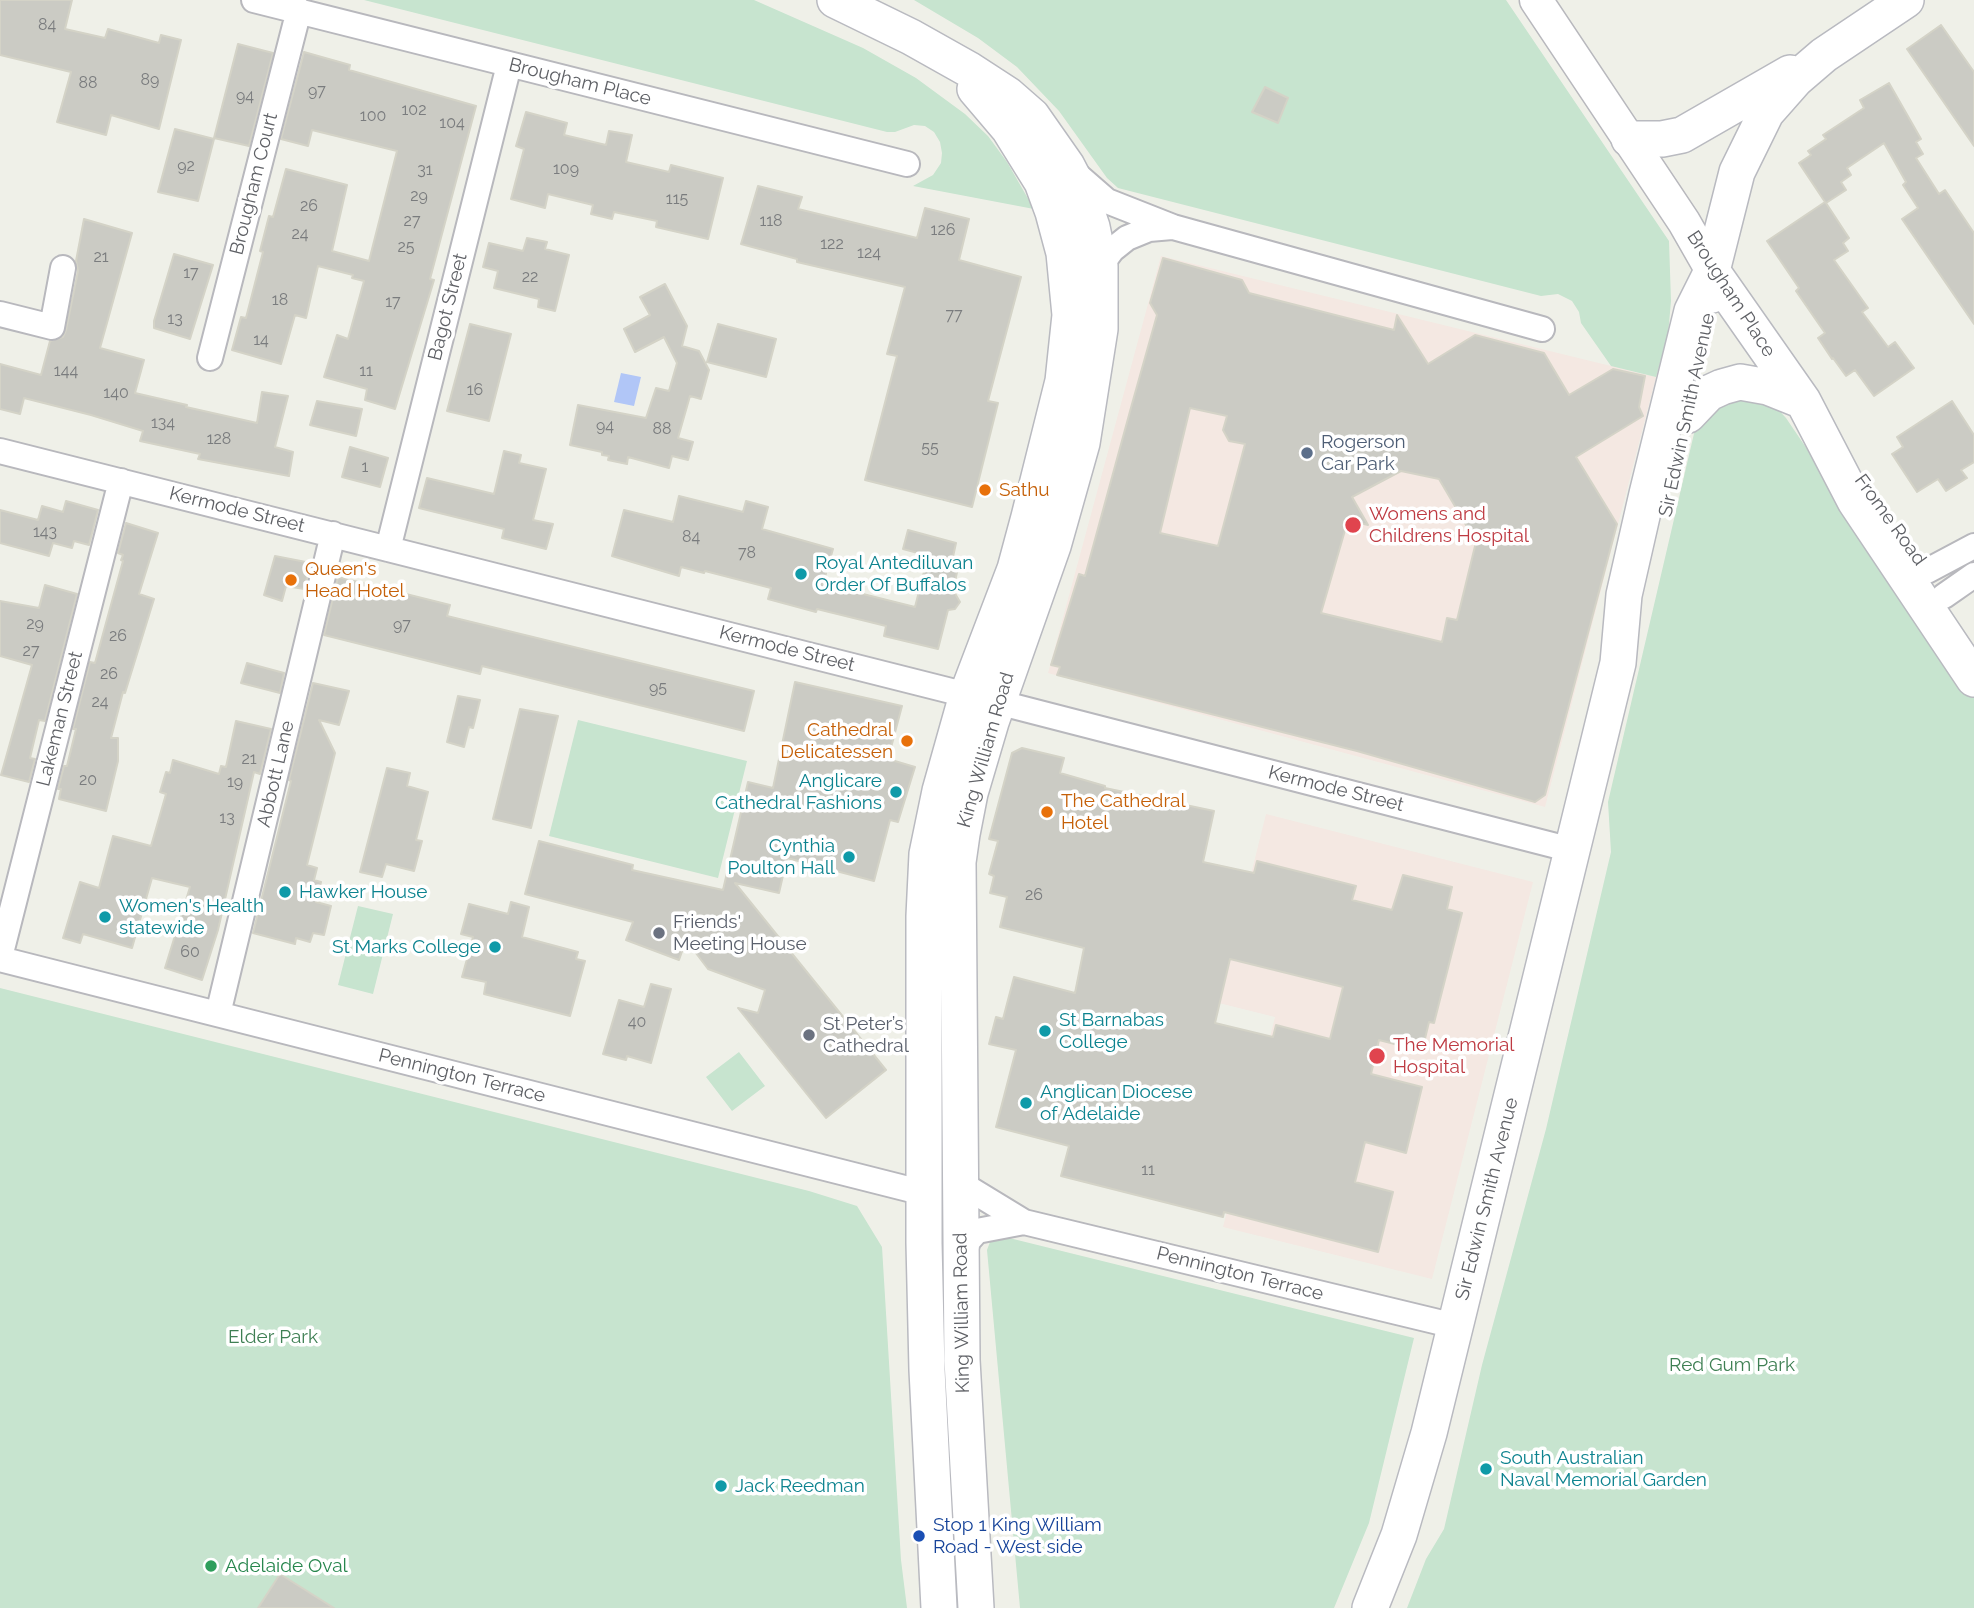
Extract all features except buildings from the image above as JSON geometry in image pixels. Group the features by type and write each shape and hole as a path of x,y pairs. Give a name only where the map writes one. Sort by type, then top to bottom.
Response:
{"main road":[{"name":"King William Road","path":"835,0 941,54 1019,103 1042,128 1094,201 1100,266 1100,329 1082,443 1054,546 940,790 927,853 924,916 927,1370 940,1608"},
{"path":"1629,139 1661,139 1682,135 1754,92 1824,55 1906,0"},
{"name":"King William Road","path":"941,54 990,104 1034,167 1053,212 1066,263 1070,316 1063,381 982,698 958,862 962,1373 976,1608"},
{"path":"1713,271 1737,172 1755,133 1779,97 1824,55"},
{"path":"1066,263 1065,227 1072,215 1094,201"},
{"name":"Brougham Place","path":"1713,271 1803,401 1855,501 1929,587"},
{"name":"Sir Edwin Smith Avenue","path":"1618,663 1645,599 1707,337 1713,271"},
{"name":"Sir Edwin Smith Avenue","path":"1370,1608 1399,1535 1455,1326 1618,663 1624,595 1653,469 1692,311 1713,271"},
{"path":"1688,415 1709,393 1734,383 1754,383 1803,401"},
{"path":"1929,587 1974,641"},
{"name":"Frome Road","path":"1929,587 1974,679"},
{"path":"924,1193 947,1213 961,1261"}],"street":[{"name":"Brougham Place","path":"254,0 907,163"},
{"name":"Brougham Place","path":"1536,0 1691,233 1713,271"},
{"name":"Brougham Court","path":"210,358 299,10"},
{"name":"Bagot Street","path":"388,549 509,65"},
{"path":"1094,201 1173,226 1542,329"},
{"path":"1100,266 1112,250 1127,238 1149,229 1173,226"},
{"path":"0,314 52,327 63,268"},
{"name":"Kermode Street","path":"0,451 982,698 1572,850"},
{"name":"Lakeman Street","path":"0,958 121,481"},
{"name":"Abbott Lane","path":"218,1014 333,534"},
{"path":"1929,587 1974,546"},
{"path":"1929,587 1974,575"},
{"name":"Pennington Terrace","path":"0,958 924,1193"},
{"name":"Pennington Terrace","path":"960,1183 1024,1222 1455,1326"},
{"name":"Pennington Terrace","path":"961,1261 972,1235 984,1228 1024,1222"}],"shaded area":[{"name":"Womens and Childrens Hospital","path":"1161,256 1656,377 1545,807 1048,673"},
{"name":"The Memorial Hospital","path":"1266,814 1533,882 1432,1279 1223,1227 1275,1017 1219,1003"}],"green space":[{"path":"364,0 754,0 863,48 916,78 965,114 988,136 1007,162 1034,209 913,186 933,175 941,163 940,142 934,132 925,126 914,125 887,132"},
{"path":"914,0 1506,0 1669,241 1671,301 1668,335 1656,377 1611,366 1581,323 1579,312 1572,301 1558,294 1541,296 1118,188 1107,178 1059,111 1017,67 978,38"},
{"name":"Red Gum Park","path":"1732,396 1774,405 1786,418 1974,695 1974,1608 1407,1608 1426,1559 1444,1529 1482,1365 1546,1129 1611,852 1608,802 1696,425"},
{"path":"578,720 747,761 718,878 549,836"},
{"path":"358,906 393,914 373,994 338,985"},
{"name":"Elder Park","path":"0,988 809,1191 857,1206 882,1247 901,1560 907,1608 0,1608"},
{"path":"739,1052 765,1086 732,1111 706,1077"},
{"path":"993,1234 1414,1338 1369,1523 1334,1608 1020,1608 987,1250"}],"water":[{"path":"621,373 641,377 634,406 614,402"}],"place":[{"name":"Rogerson Car Park","path":"1307,453"},
{"name":"Sathu","path":"985,490"},
{"name":"Womens and Childrens Hospital","path":"1353,525"},
{"name":"Royal Antediluvan Order Of Buffalos","path":"801,574"},
{"name":"Queen's Head Hotel","path":"291,580"},
{"name":"Cathedral Delicatessen","path":"907,741"},
{"name":"Anglicare Cathedral Fashions","path":"896,792"},
{"name":"The Cathedral Hotel","path":"1047,812"},
{"name":"Cynthia Poulton Hall","path":"849,857"},
{"name":"Hawker House","path":"285,892"},
{"name":"Women's Health statewide","path":"105,917"},
{"name":"Friends' Meeting House","path":"659,933"},
{"name":"St Marks College","path":"495,947"},
{"name":"St Barnabas College","path":"1045,1031"},
{"name":"St Peter’s Cathedral","path":"809,1035"},
{"name":"The Memorial Hospital","path":"1377,1056"},
{"name":"Anglican Diocese of Adelaide","path":"1026,1103"},
{"name":"South Australian Naval Memorial Garden","path":"1486,1469"},
{"name":"Jack Reedman","path":"721,1486"},
{"name":"Stop 1 King William Road - West side","path":"919,1536"},
{"name":"Adelaide Oval","path":"211,1566"}]}
